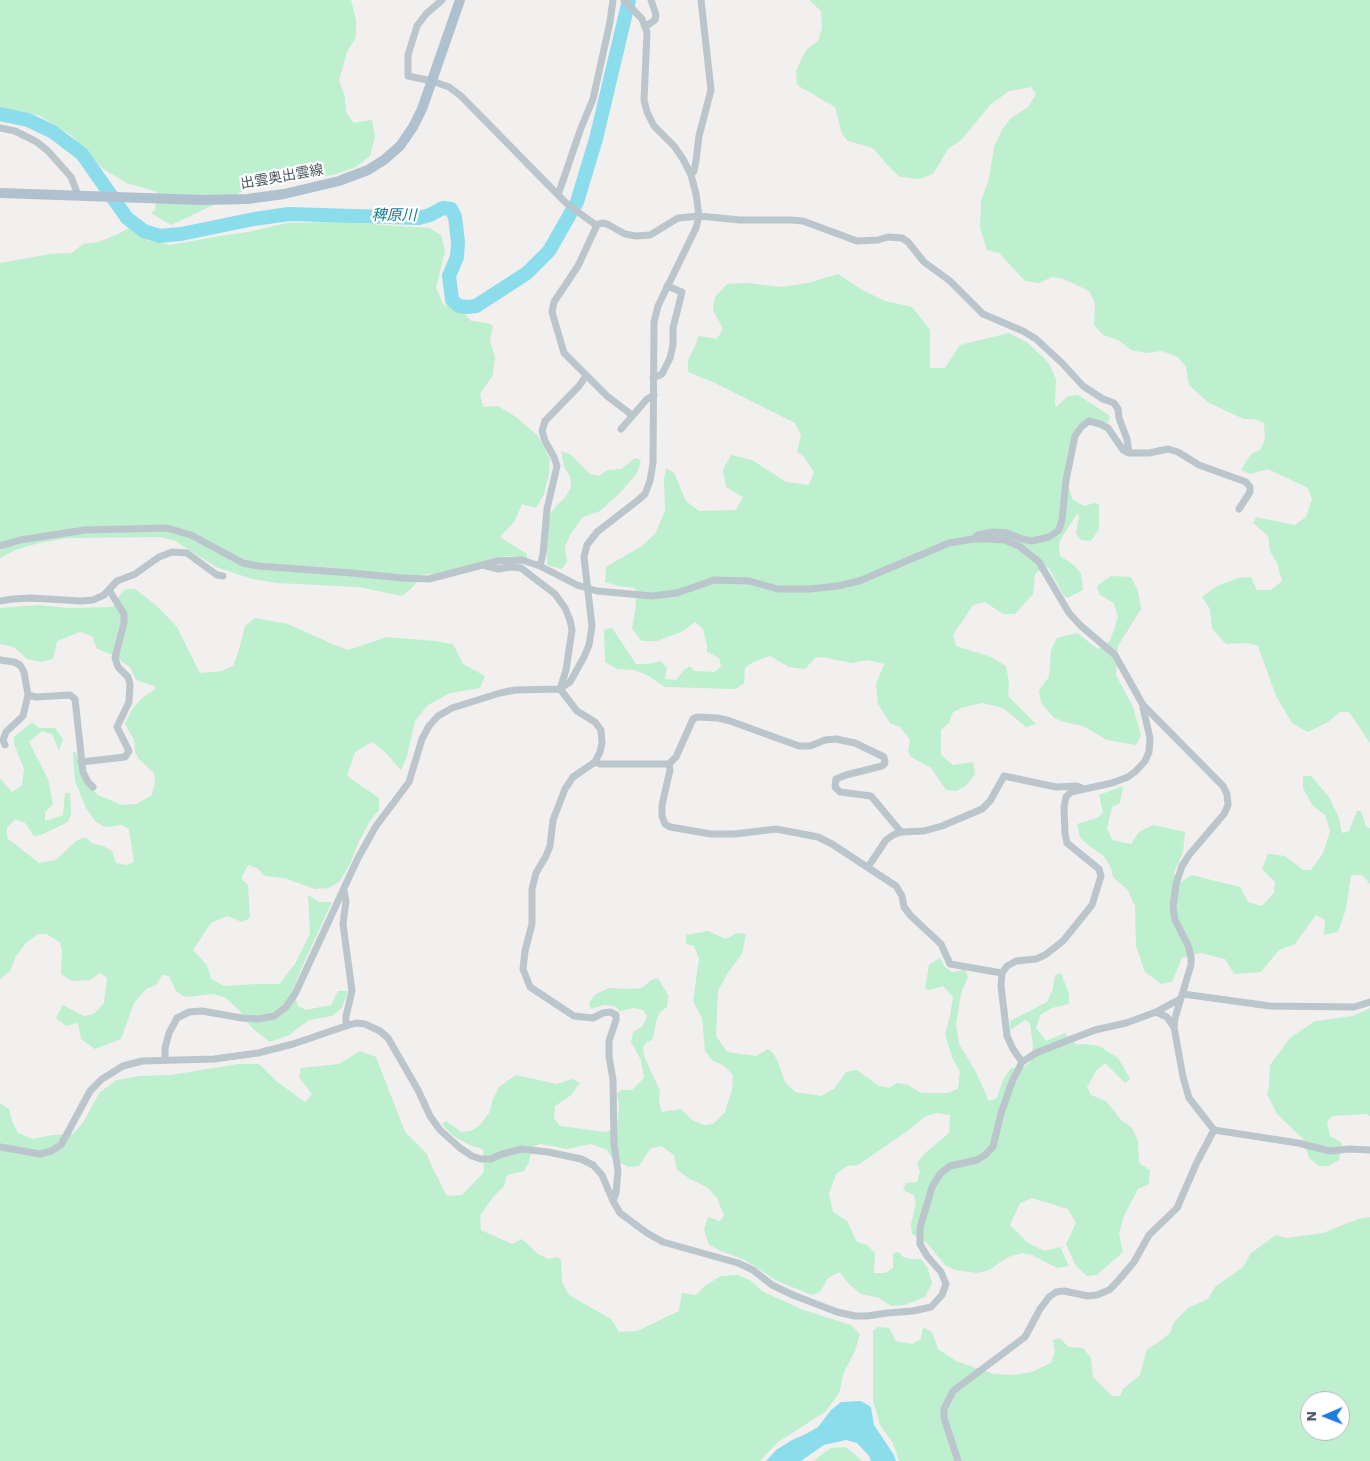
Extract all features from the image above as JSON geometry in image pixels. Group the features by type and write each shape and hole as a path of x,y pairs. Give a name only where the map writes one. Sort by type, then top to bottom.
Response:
{"main road":[{"name":"出雲奥出雲線","path":"0,193 203,200 247,199 284,194 339,181 368,170 384,160 404,140 413,127 422,109 460,0"}],"street":[{"path":"442,0 426,14 417,26 408,55 408,76 449,87 566,204 597,225"},
{"path":"558,195 593,99 610,22 612,0"},
{"path":"165,1060 165,1048 169,1033 177,1018 189,1012 202,1010 242,1018 259,1019 274,1016 286,1007 295,994 358,858 376,826 409,782 422,739 428,726 438,716 452,708 507,692 560,689 570,682 589,645 592,626 584,566 587,545 597,532 625,512 645,494 650,481 653,463 654,322 658,306 696,228 699,214 690,175 683,159 674,146 654,126 647,112 644,100 648,46 646,26 637,12 624,0"},
{"path":"646,26 655,20 656,15 651,0"},
{"path":"690,175 694,171 699,136 711,90 701,0"},
{"path":"0,128 15,131 37,142 48,151 71,177 78,195"},
{"path":"632,415 607,396 564,353 552,312 554,302 578,266 597,225 607,224 625,234 636,236 650,234 678,218 699,214 740,220 790,220 803,221 857,241 878,240 888,237 902,238 908,242 924,262 950,280 983,314 1036,339 1083,386 1103,399 1114,403 1118,409 1119,418 1127,439 1129,453"},
{"path":"653,378 662,374 670,358 673,345 673,328 682,292 667,286"},
{"path":"540,566 544,554 547,509 557,466 542,431 545,421 579,386 586,376"},
{"path":"621,429 647,399 654,395"},
{"path":"973,539 978,535 1007,532 1022,539 1032,541 1049,537 1059,530 1062,520 1067,474 1075,436 1081,427 1089,421 1108,428 1123,450 1129,453 1139,454 1168,449 1178,452 1199,465 1246,482 1250,487 1250,492 1239,509"},
{"path":"0,546 20,540 85,530 167,528 191,535 243,563 258,566 429,579 511,560 522,560 540,566 577,585 587,588 598,591 652,596 677,593 714,580 749,582 778,590 838,586 859,581 949,543 973,539 1005,540 1019,546 1031,554 1048,576 1069,613 1115,655 1143,705 1223,786 1227,794 1228,806 1224,814 1189,855 1182,866 1176,884 1174,907 1176,920 1188,945 1191,965 1174,1027 1189,1098 1214,1130 1298,1143 1330,1151 1349,1149 1370,1150"},
{"path":"0,601 31,598 87,601 99,598 118,581 135,574 159,557 172,552 187,553 217,575 223,576"},
{"path":"483,566 498,569 521,568 555,594 565,608 572,630 566,670 560,689"},
{"path":"81,762 125,757 129,751 116,727 129,702 130,684 128,677 118,667 115,658 124,623 124,614 109,590"},
{"path":"0,660 20,665 24,672 28,694 24,716 6,732 3,740 5,745"},
{"path":"560,689 576,711 595,722 601,730 602,743 595,762 573,777 565,789 553,820 550,846 536,873 532,889 532,924 525,951 523,969 530,987 574,1016 592,1018 610,1012 616,1015 609,1041 609,1056 613,1080 614,1144 618,1171 616,1194 613,1201"},
{"path":"28,694 36,697 70,695 75,699 83,772 93,787"},
{"path":"1022,1062 1007,1036 1001,986 1002,973 1007,966 1016,961 1036,959 1063,941 1092,905 1101,876 1099,869 1067,844 1064,807 1066,797 1071,792 1112,783 1128,777 1145,761 1149,752 1150,738 1143,705"},
{"path":"595,762 600,764 669,764 676,757 693,719 697,717 718,718 730,721 799,746 810,746 825,740 836,739 855,743 884,757 885,763 882,766 846,774 836,779 835,787 840,792 872,796 901,832"},
{"path":"669,764 670,770 662,805 662,816 670,827 712,834 735,834 776,829 818,837 832,844 896,886 902,896 904,907 941,944 950,964 1002,973"},
{"path":"868,867 886,840 893,835 901,832 924,831 942,826 982,809 990,801 1004,776 1056,787 1077,786 1085,789"},
{"path":"344,890 346,901 343,924 352,991 346,1016 346,1026"},
{"path":"0,1147 40,1154 51,1151 61,1145 90,1091 102,1079 123,1066 142,1061 214,1059 258,1053 293,1044 356,1023 365,1024 380,1031 388,1038 418,1090 430,1116 440,1130 472,1156 481,1159 491,1159 522,1149 581,1159 593,1165 602,1175 620,1212 647,1233 663,1242 738,1263 753,1270 772,1285 837,1312 855,1316 867,1316 887,1312 913,1312 931,1307 942,1295 946,1284 941,1272 920,1244 920,1228 932,1187 940,1174 950,1166 976,1160 985,1155 992,1147 1001,1113 1012,1082 1022,1062 1036,1053 1095,1030 1126,1023 1156,1012 1182,996 1270,1006 1354,1007 1370,1002"},
{"path":"1156,1012 1167,1017 1174,1027"},
{"path":"958,1461 944,1418 944,1409 953,1391 1025,1337 1040,1309 1049,1297 1056,1292 1064,1291 1088,1296 1097,1295 1109,1290 1126,1273 1149,1235 1177,1208 1197,1162 1214,1130"}],"green space":[{"path":"0,0 351,0 356,20 356,37 347,52 339,80 345,97 346,112 354,123 372,120 375,137 370,156 354,168 332,175 245,190 171,225 151,213 155,210 157,192 127,183 103,169 71,135 38,115 0,108"},
{"path":"809,0 1370,0 1370,743 1349,712 1340,712 1328,722 1308,732 1292,723 1276,696 1258,646 1247,643 1226,644 1212,629 1210,609 1202,597 1217,586 1238,578 1251,577 1257,590 1271,590 1282,581 1277,563 1270,551 1268,536 1253,523 1256,517 1295,525 1306,517 1312,499 1308,488 1268,469 1250,474 1241,470 1251,454 1260,450 1265,440 1264,423 1254,419 1244,419 1209,403 1189,385 1186,367 1178,357 1162,351 1146,353 1131,350 1118,340 1103,335 1094,325 1095,303 1089,291 1064,279 1052,277 1039,283 1025,281 999,253 987,250 980,228 981,201 989,179 994,147 1002,130 1011,118 1028,107 1036,94 1031,87 1009,91 991,104 961,140 948,149 933,174 919,179 900,177 873,148 848,141 842,134 835,107 797,85 796,71 806,50 818,41 822,28 821,11"},
{"path":"340,222 429,228 441,235 445,251 436,288 443,304 464,313 471,321 488,323 493,326 490,341 495,357 493,375 480,394 483,407 498,406 516,417 538,436 550,459 549,474 544,494 536,508 522,504 514,522 500,537 527,554 527,558 507,556 444,573 421,575 412,588 402,596 359,587 277,583 252,579 216,567 175,541 160,537 69,538 39,543 15,550 0,558 0,550 3,550 0,542 0,263 50,254 72,253 83,244 99,242 129,228 149,241 170,245 248,232 287,223"},
{"path":"838,274 862,290 885,301 912,307 930,330 930,368 945,368 960,345 1009,333 1028,343 1048,362 1056,379 1056,407 1068,396 1078,395 1110,416 1108,423 1087,420 1076,426 1068,451 1064,474 1073,500 1084,506 1095,503 1099,505 1099,529 1091,541 1081,540 1076,533 1079,516 1077,514 1059,542 1060,556 1074,565 1081,574 1083,590 1067,598 1064,596 1049,568 1045,566 1035,574 1033,594 1015,614 1003,614 985,602 973,605 953,635 956,646 991,657 1006,666 1009,682 1008,696 1036,724 1026,727 1003,708 982,703 953,712 949,723 941,730 941,755 953,765 973,762 975,774 966,786 956,791 946,790 931,768 911,757 908,751 910,740 900,727 890,723 878,704 876,684 884,664 868,660 852,663 816,657 805,669 789,667 770,656 753,662 745,668 744,683 736,689 665,687 647,675 635,670 617,669 605,662 604,630 612,628 636,664 661,661 667,668 665,679 676,680 690,666 694,671 714,672 721,667 719,658 707,652 703,629 695,622 683,631 657,641 642,641 632,629 636,605 635,588 605,582 606,567 642,546 655,534 665,511 664,479 666,468 674,473 686,501 699,511 736,510 743,497 726,487 723,470 731,455 752,460 786,482 809,485 814,472 804,457 797,452 801,435 795,423 715,383 688,372 688,361 699,336 717,339 723,329 713,310 715,297 727,284 746,283 781,287 808,283"},
{"path":"561,451 571,455 590,474 599,476 608,470 621,469 635,458 641,460 637,473 620,493 600,511 583,517 572,532 565,546 567,562 562,569 547,565 549,515 566,496 571,487 570,476 564,467"},
{"path":"1111,576 1131,577 1138,591 1141,609 1118,646 1116,675 1133,707 1141,736 1136,745 1107,740 1083,726 1054,718 1041,703 1039,690 1049,677 1051,650 1057,638 1077,633 1098,649 1110,641 1118,617 1114,603 1100,595 1097,586"},
{"path":"127,589 135,589 156,605 177,627 200,673 222,671 233,666 245,626 255,618 288,624 348,650 387,637 453,644 463,664 485,676 480,688 450,693 428,705 415,721 407,756 401,770 384,751 372,742 355,752 347,776 379,798 379,810 370,821 359,841 350,864 339,882 328,888 315,889 284,878 265,876 257,868 248,865 241,878 248,885 250,918 242,922 227,916 211,923 193,950 207,965 211,979 224,986 279,984 295,964 310,933 308,895 320,902 332,902 293,989 298,1006 306,1010 331,1005 338,991 348,991 342,1008 332,1016 309,1020 289,1035 270,1042 252,1028 239,1010 226,998 213,994 185,997 176,991 169,976 162,975 156,985 146,989 134,1003 121,1039 95,1049 81,1039 78,1023 66,1026 56,1018 63,1005 84,1016 94,1014 104,1003 107,978 100,973 90,980 71,981 61,974 62,951 60,942 46,934 38,934 25,944 16,956 10,971 0,979 0,778 12,792 22,785 24,769 14,744 14,737 32,722 39,728 55,728 63,739 59,751 52,734 42,731 29,742 48,779 53,804 45,812 45,821 63,815 65,793 70,793 71,814 68,822 41,835 34,836 25,823 15,819 7,828 7,838 39,863 56,860 76,841 85,837 92,843 112,851 116,863 126,865 134,862 129,829 122,825 105,827 96,822 86,808 75,781 73,752 77,753 79,766 86,783 98,795 122,805 136,804 151,796 155,784 154,773 139,759 135,752 134,740 125,724 132,709 141,699 155,689 154,686 136,680 130,667 111,654 97,649 92,636 80,632 57,641 53,659 41,662 27,659 14,647 0,644 0,608 38,605 68,608 113,607 121,593"},
{"path":"1303,776 1311,776 1329,797 1339,818 1342,833 1349,831 1357,811 1361,811 1366,827 1370,828 1370,884 1362,875 1351,875 1346,909 1338,932 1324,935 1325,920 1316,915 1295,944 1279,950 1261,972 1234,974 1225,959 1201,953 1182,958 1172,982 1161,984 1145,972 1136,946 1135,906 1127,889 1113,877 1111,868 1103,855 1089,846 1080,837 1077,824 1097,818 1103,813 1099,795 1123,786 1120,803 1112,807 1107,828 1112,840 1131,844 1139,832 1153,825 1185,832 1183,852 1174,873 1181,882 1191,875 1240,887 1248,902 1262,906 1274,893 1275,882 1262,869 1268,854 1285,856 1303,870 1311,870 1323,853 1330,831 1325,815 1313,806 1303,788"},
{"path":"708,931 726,939 737,933 746,934 742,954 727,974 718,991 716,1036 727,1052 756,1056 768,1049 773,1053 778,1062 785,1082 795,1092 821,1096 834,1089 846,1072 857,1070 879,1086 889,1088 897,1083 908,1085 921,1093 947,1093 958,1089 960,1072 952,1057 945,1034 953,997 943,986 930,990 925,989 929,965 940,958 945,967 952,972 965,970 968,977 961,993 956,1025 959,1044 975,1070 989,1101 997,1098 1003,1080 1011,1068 1023,1068 1030,1062 1033,1047 1030,1023 1025,1020 1010,1030 1010,1021 1047,1002 1053,989 1055,975 1061,973 1069,994 1069,1004 1052,1008 1040,1015 1036,1028 1046,1041 1065,1033 1077,1045 1099,1046 1118,1058 1130,1079 1125,1083 1105,1063 1096,1071 1087,1087 1091,1095 1106,1101 1121,1120 1132,1128 1138,1141 1139,1163 1150,1170 1149,1184 1138,1189 1124,1216 1119,1234 1123,1252 1097,1275 1087,1276 1076,1266 1066,1244 1076,1223 1068,1209 1032,1198 1020,1203 1010,1225 1028,1243 1044,1251 1060,1247 1069,1266 1057,1268 1032,1255 1022,1253 1008,1257 989,1270 977,1273 955,1270 945,1265 926,1242 912,1234 911,1224 916,1203 914,1195 903,1190 906,1183 917,1182 920,1171 917,1163 924,1154 949,1133 950,1115 937,1113 926,1116 858,1165 847,1166 836,1174 829,1194 833,1212 847,1221 857,1242 867,1245 875,1253 874,1273 885,1273 893,1268 893,1253 899,1252 903,1257 921,1259 928,1269 932,1283 925,1297 904,1305 891,1306 879,1298 861,1294 839,1272 828,1278 820,1292 812,1295 777,1281 745,1260 709,1245 704,1229 708,1217 720,1221 724,1216 717,1198 707,1187 677,1170 674,1155 661,1146 651,1148 639,1166 628,1167 612,1158 607,1150 591,1144 567,1149 540,1144 532,1147 529,1162 524,1171 507,1175 504,1186 493,1197 480,1216 481,1230 512,1244 522,1239 538,1254 548,1259 558,1257 561,1260 562,1282 569,1295 611,1319 619,1332 637,1331 679,1311 682,1293 696,1295 706,1285 721,1276 737,1275 750,1280 762,1291 801,1309 851,1325 860,1334 855,1351 844,1372 839,1393 825,1412 778,1442 760,1461 0,1461 0,1103 9,1109 18,1133 33,1139 52,1135 73,1134 82,1124 100,1092 117,1080 140,1076 171,1075 238,1064 259,1064 276,1081 305,1102 312,1094 299,1077 301,1068 339,1064 360,1051 376,1057 405,1132 427,1154 447,1196 462,1195 484,1172 483,1149 471,1146 452,1135 442,1124 446,1121 461,1132 471,1131 480,1125 489,1113 499,1087 516,1075 557,1084 572,1079 580,1083 570,1096 555,1106 554,1118 560,1126 605,1132 617,1129 619,1105 617,1094 621,1090 632,1090 644,1078 641,1060 631,1042 633,1032 642,1027 647,1017 643,1010 634,1008 620,1011 615,1006 604,1005 591,1009 589,1002 596,994 609,988 642,988 651,980 658,978 668,995 667,1007 660,1012 656,1021 653,1039 643,1047 644,1056 660,1091 659,1102 662,1112 681,1109 692,1120 704,1125 713,1124 725,1112 732,1089 733,1075 723,1065 713,1061 705,1051 702,1018 693,1001 699,959 694,946 686,944 686,935"},
{"path":"1370,1008 1370,1116 1366,1114 1332,1116 1327,1122 1330,1136 1342,1143 1339,1160 1328,1166 1319,1166 1309,1158 1303,1139 1277,1114 1267,1094 1270,1065 1290,1038 1315,1021 1353,1016"},
{"path":"1370,1217 1370,1461 899,1461 893,1443 880,1425 873,1400 873,1331 878,1327 889,1328 896,1341 912,1344 921,1339 923,1327 932,1332 938,1349 956,1361 994,1374 1012,1375 1032,1372 1051,1363 1055,1352 1053,1340 1059,1338 1069,1347 1083,1348 1091,1358 1093,1377 1112,1396 1120,1396 1123,1389 1140,1375 1147,1349 1170,1333 1174,1322 1188,1308 1208,1299 1215,1287 1243,1267 1251,1253 1276,1235 1287,1238 1323,1233 1358,1219"},
{"path":"846,1447 862,1461 813,1461 831,1448"}],"water":[{"path":"861,1401 871,1407 874,1425 896,1461 871,1461 857,1443 846,1440 824,1445 801,1461 766,1461 776,1450 818,1427 831,1410 841,1402"}],"waterway":[{"name":"稗原川","path":"0,114 28,120 53,132 82,154 127,218 144,231 159,236 181,234 289,214 419,218 443,208 451,209 455,217 458,242 457,257 449,276 452,300 459,306 476,306 527,273 549,251 577,202 596,139 629,0"}]}
